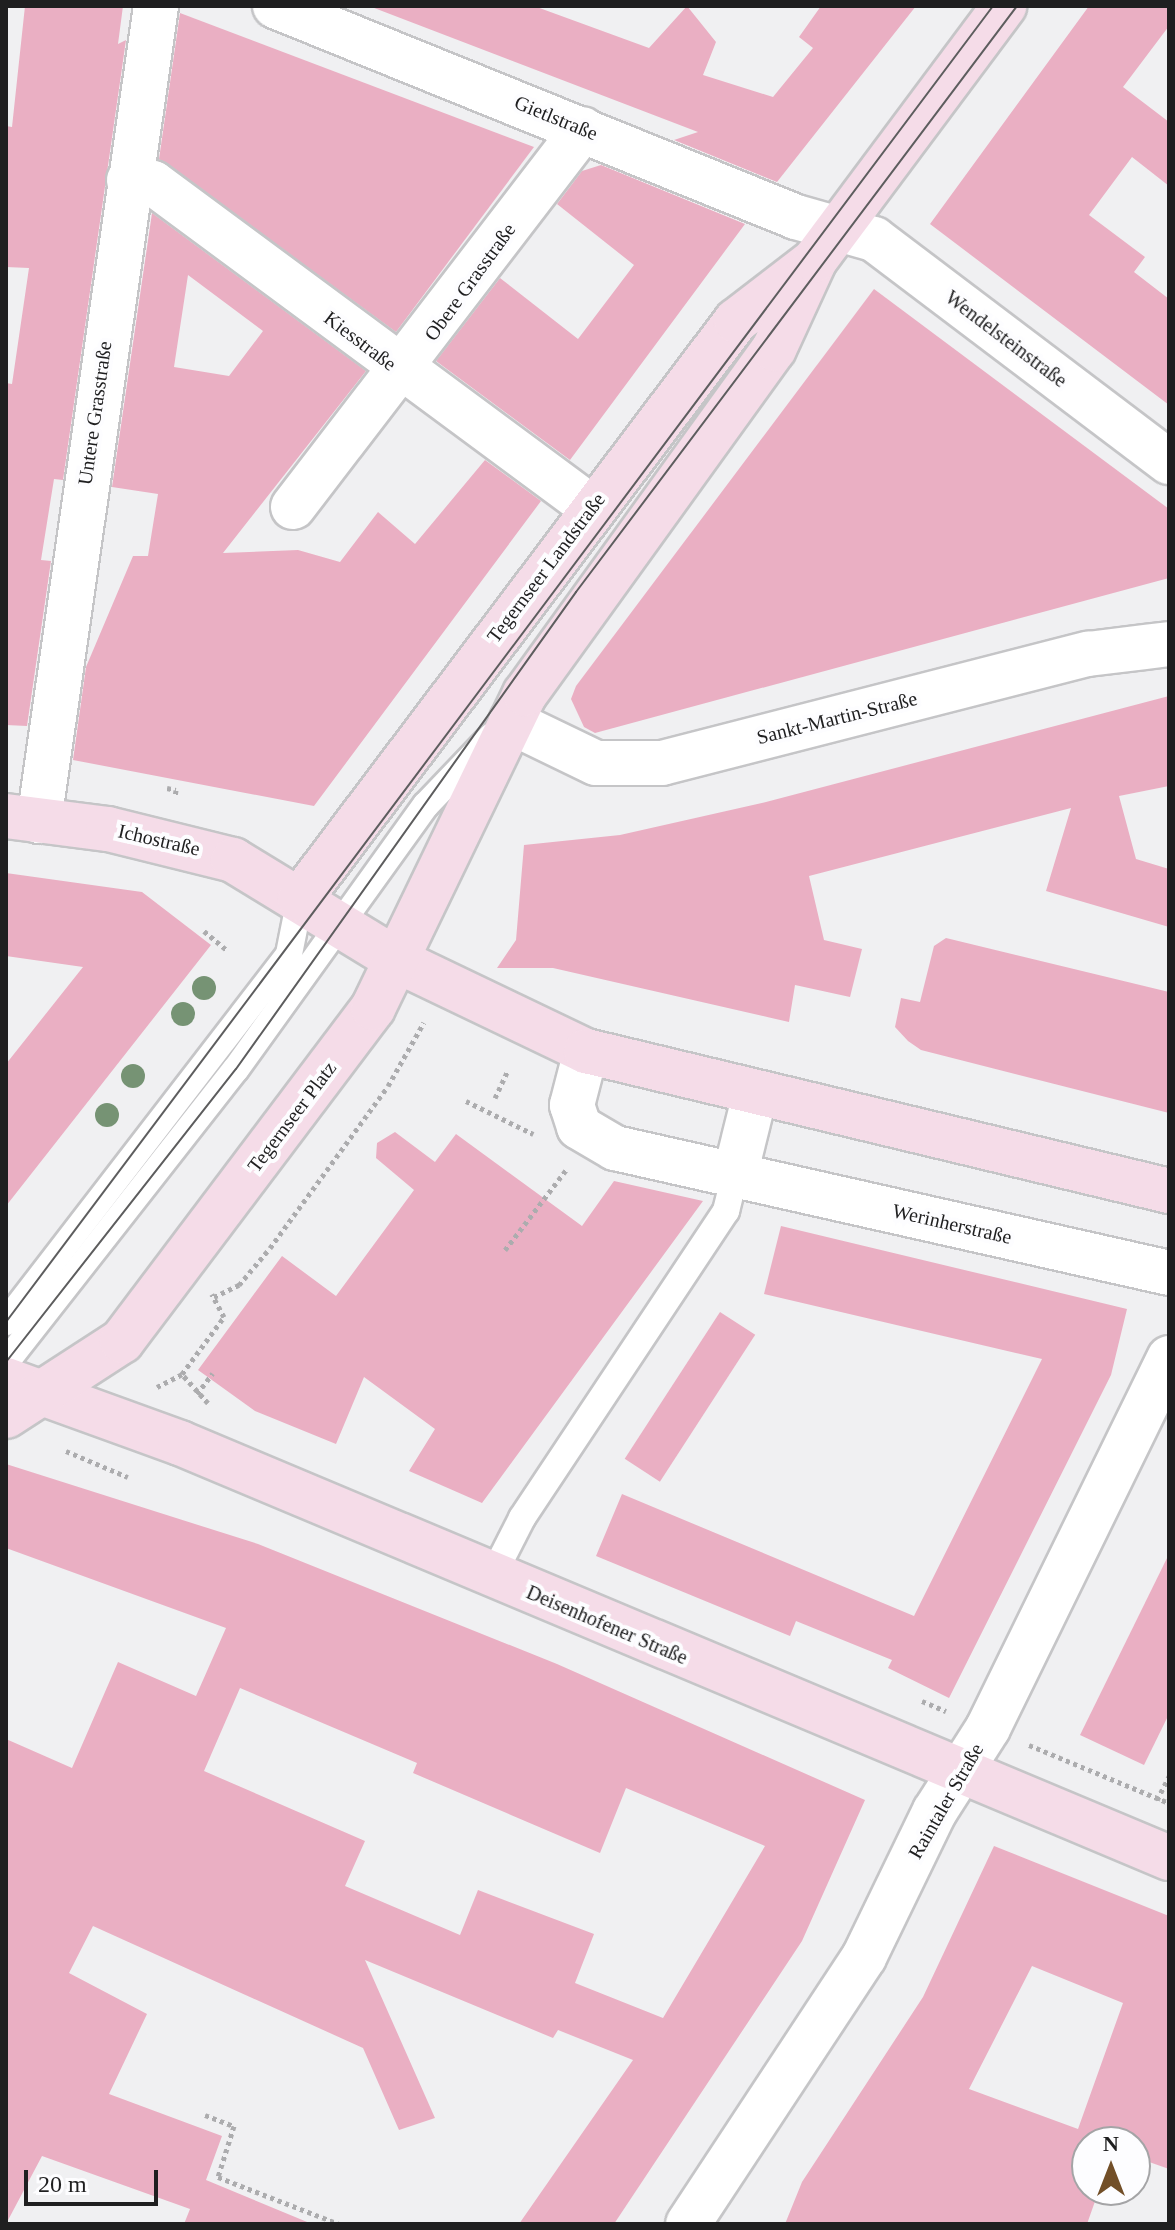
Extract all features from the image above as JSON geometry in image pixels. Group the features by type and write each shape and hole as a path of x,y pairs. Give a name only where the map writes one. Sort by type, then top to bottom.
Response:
{"main road":[{"name":"Tegernseer Landstraße","path":"400,962 514,716 774,349 826,244 1004,6"},
{"name":"Tegernseer Landstraße","path":"300,899 591,507 736,321 826,244"},
{"name":"Ichostraße","path":"23,818 194,847 300,899"},
{"path":"300,899 400,962 586,1051 1169,1191"},
{"name":"Tegernseer Platz","path":"25,1387 122,1341 400,962"},
{"path":"6,1416 25,1387"},
{"name":"Deisenhofener Straße","path":"25,1387 180,1443 959,1773 1169,1858"}],"street":[{"name":"Untere Grasstraße","path":"23,818 74,562 156,6"},
{"name":"Gietlstraße","path":"275,6 583,129 826,244"},
{"name":"Obere Grasstraße","path":"293,507 402,373 583,129"},
{"name":"Kiesstraße","path":"129,180 153,183 402,373 591,507"},
{"name":"Wendelsteinstraße","path":"826,244 874,239 1169,462"},
{"name":"Sankt-Martin-Straße","path":"514,716 596,763 662,763 1088,654 1169,644"},
{"path":"586,1051 572,1105 579,1127 594,1140"},
{"path":"735,1175 755,1094"},
{"name":"Werinherstraße","path":"594,1140 1169,1273"},
{"name":"Raintaler Straße","path":"688,2224 864,1957 959,1773 988,1728 1169,1358"}],"lane":[{"path":"6,1362 341,924 426,805 514,716"},
{"path":"6,1322 289,954 300,899"},
{"path":"492,1577 522,1518 726,1211 735,1175"}],"path":[{"path":"167,788 176,790 175,797"},
{"path":"204,931 228,951"},
{"path":"207,1306 239,1285 270,1248 388,1086 449,988"},
{"path":"495,1098 507,1072"},
{"path":"466,1101 539,1138"},
{"path":"505,1250 594,1140"},
{"path":"197,1394 213,1373"},
{"path":"73,1459 128,1477"},
{"path":"988,1728 1169,1803"},
{"path":"205,2115 234,2126 218,2177 339,2224"}],"building":[{"path":"25,6 123,6 118,44 126,40 63,480 54,479 41,560 51,561 27,726 6,725 6,383 12,384 29,268 6,267 6,126 12,127"},
{"path":"369,6 534,6 649,48 687,6 716,42 703,75 773,97 813,48 799,37 821,6 916,6 777,182 674,140 698,132"},
{"path":"1089,6 1169,6 1169,26 1123,87 1169,122 1169,186 1132,157 1089,215 1145,257 1134,272 1169,299 1169,405 930,224"},
{"path":"180,13 534,147 396,332 159,159"},
{"path":"601,165 745,224 570,460 436,361 500,278 578,339 634,265 557,204 582,171"},
{"path":"152,213 366,371 223,553 298,550 340,562 378,512 415,544 485,460 541,501 314,806 73,760 86,667 133,556 148,556 158,494 112,487","holes":["188,275 263,331 229,376 174,367"]},
{"path":"874,289 1169,509 1169,578 595,733 584,727 571,699 576,686"},
{"path":"1169,696 1169,786 1119,796 1136,859 1169,869 1169,927 1046,891 1071,808 809,876 824,940 862,949 850,997 795,985 789,1022 553,968 497,968 516,940 524,845 620,835 766,802"},
{"path":"6,873 142,892 211,945 6,1206 6,1064 83,967 6,956"},
{"path":"946,938 1169,992 1169,1113 921,1050 908,1041 895,1027 901,998 920,1002 934,946"},
{"path":"395,1132 435,1162 456,1134 582,1226 614,1181 703,1201 482,1503 409,1471 435,1429 364,1377 336,1444 255,1411 198,1370 282,1256 336,1296 414,1190 376,1158 377,1143"},
{"path":"781,1226 1127,1309 1111,1375 949,1698 888,1668 892,1660 796,1621 790,1636 596,1556 622,1494 914,1616 1042,1359 764,1294"},
{"path":"720,1312 755,1335 660,1482 625,1459"},
{"path":"6,1464 258,1544 557,1664 865,1800 802,1941 614,2224 519,2224 633,2060 558,2030 553,2038 365,1960 435,2118 399,2130 363,2048 93,1926 69,1973 147,2014 109,2094 222,2136 206,2180 312,2224 184,2224 190,2209 42,2156 6,2224 6,1739 72,1768 118,1662 196,1696 226,1628 6,1548","holes":["240,1688 417,1763 413,1773 600,1853 626,1788 765,1846 663,2018 575,1983 594,1934 478,1890 460,1935 345,1886 365,1841 204,1771"]},
{"path":"1169,1554 1169,1714 1144,1765 1080,1735"},
{"path":"994,1846 1169,1916 1169,2169 1151,2163 1151,2126 1079,2126 1123,2003 1032,1966 969,2089 1071,2126 1071,2206 1093,2206 1087,2224 785,2224 802,2182 923,1997"}],"tram line":[{"path":"6,1322 993,6"},
{"path":"6,1362 236,1069 576,592 1017,6"}]}
